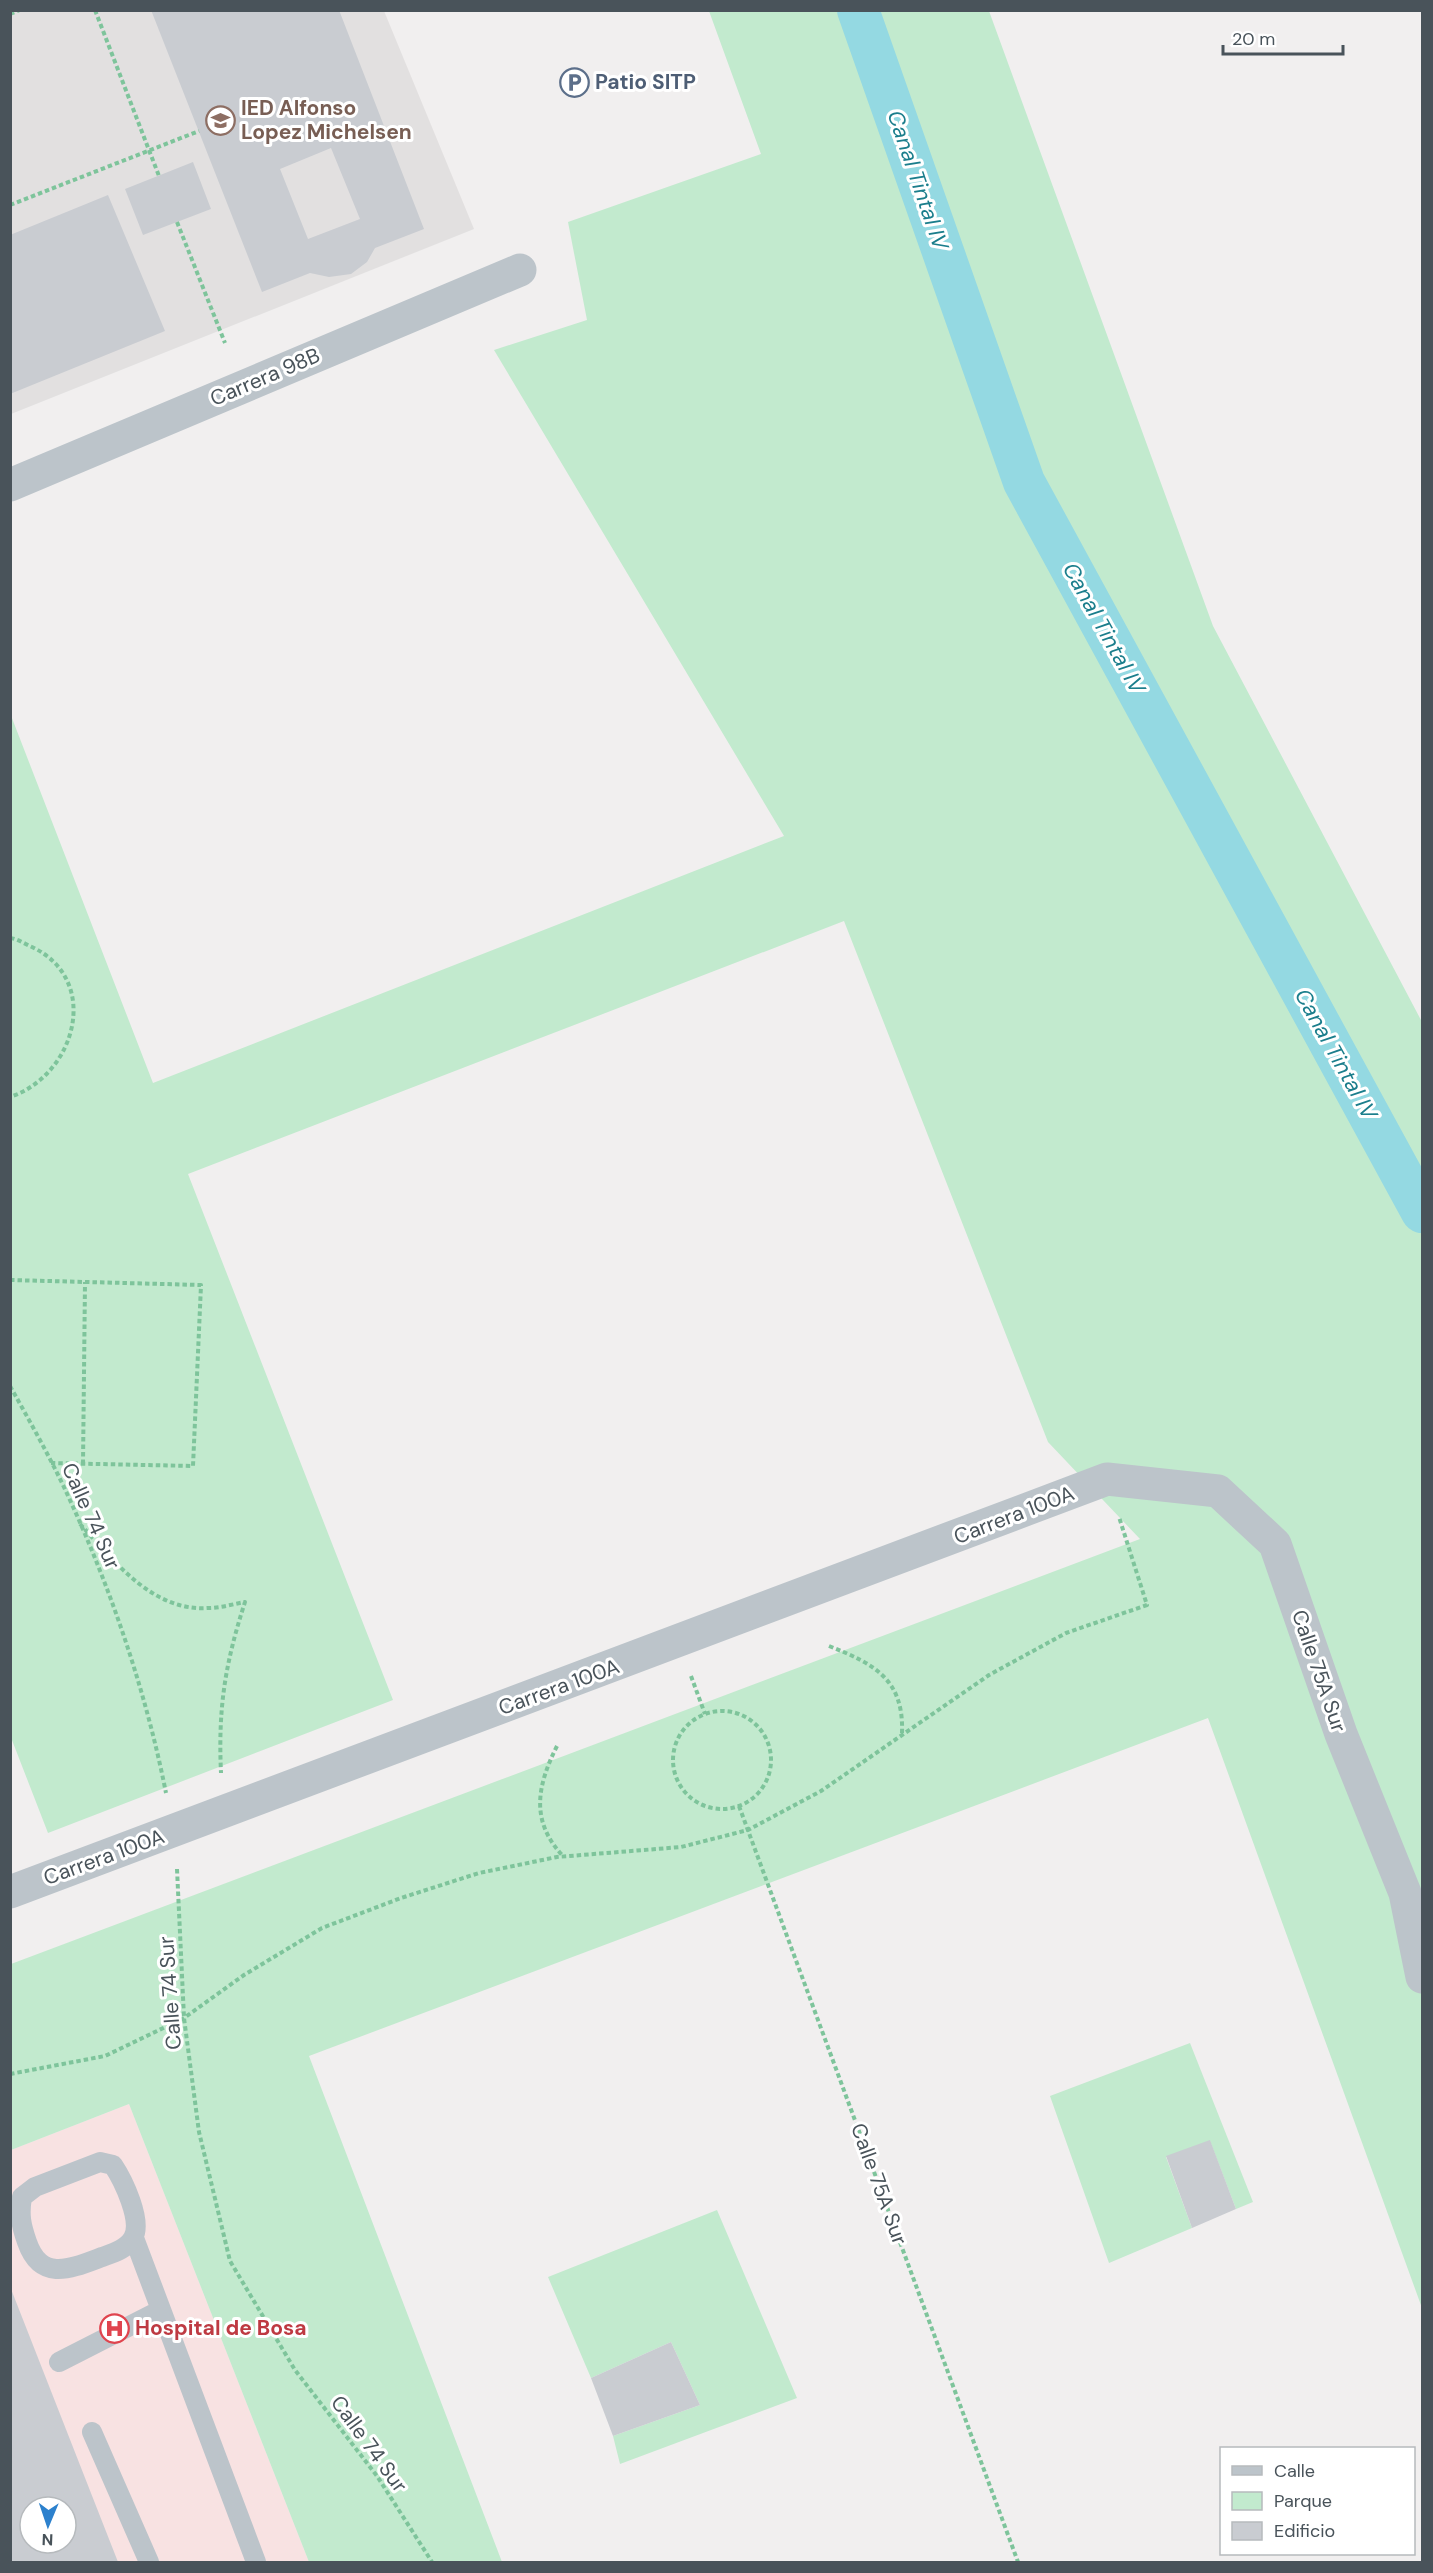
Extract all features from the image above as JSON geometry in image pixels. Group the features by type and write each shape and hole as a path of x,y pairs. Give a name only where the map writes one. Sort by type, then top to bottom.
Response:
{"street":[{"name":"Carrera 98B","path":"10,485 520,270"},
{"name":"Carrera 100A","path":"10,1892 1107,1479"},
{"name":"Calle 75A Sur","path":"1107,1479 1218,1491 1275,1544 1341,1734 1405,1893 1422,1977"}],"lane":[{"path":"134,2238 125,2248 99,2258 66,2269 45,2269 33,2258 19,2218 22,2197 35,2187 100,2162 113,2165 122,2179 136,2222 134,2238 256,2562"},
{"path":"59,2362 161,2310"},
{"path":"92,2432 149,2562"}],"path":[{"path":"10,14 20,10"},
{"path":"95,10 159,176"},
{"path":"10,205 199,131"},
{"path":"177,222 225,343"},
{"path":"10,938 47,954 67,978 74,1010 72,1032 62,1056 41,1081 10,1097"},
{"path":"10,1280 201,1285 193,1466 51,1463"},
{"path":"83,1464 85,1282"},
{"name":"Calle 74 Sur","path":"10,1386 51,1463 104,1582 138,1683 162,1773 173,1831 184,2018 199,2132 230,2260 295,2370 377,2476 432,2562"},
{"path":"10,2074 105,2056 184,2018 244,1975 322,1928 479,1873 563,1857 681,1847 748,1830 821,1791 989,1675 1066,1633 1147,1605 1107,1479"},
{"path":"78,1521 122,1570 152,1593 174,1604 207,1609 245,1602 222,1685 219,1736 222,1780 232,1809"},
{"path":"829,1646 877,1669 890,1683 899,1701 902,1733"},
{"path":"713,1711 730,1711 746,1717 759,1727 768,1741 772,1757 770,1774 763,1789 751,1801 739,1806 719,1809 704,1806 685,1793 674,1772 672,1756 680,1734 697,1718 713,1711"},
{"path":"556,1746 546,1768 539,1803 545,1835 563,1857"},
{"name":"Calle 75A Sur","path":"739,1806 1018,2562"}],"shaded area":[{"name":"IED Alfonso Lopez Michelsen","path":"11,11 384,11 474,229 11,414"},
{"name":"Hospital de Bosa","path":"129,2104 309,2562 11,2562 11,2150"}],"green space":[{"path":"709,11 989,11 1213,626 1422,1022 1422,2308 1208,1718 309,2056 502,2562 309,2562 129,2104 11,2150 11,1964 1140,1539 1048,1442 844,921 188,1174 393,1700 48,1833 10,1735 10,713 153,1083 784,836 494,350 587,320 568,222 761,154"},
{"path":"1190,2043 1253,2202 1236,2209 1210,2141 1166,2157 1192,2228 1109,2263 1050,2096"},
{"path":"717,2210 797,2398 620,2464 613,2436 700,2405 671,2342 591,2378 548,2277"}],"building":[{"path":"151,10 339,10 424,229 375,248 367,262 351,274 329,277 310,273 262,292","holes":["331,148 360,219 308,239 280,169"]},
{"path":"193,162 211,209 143,235 125,189"},
{"path":"108,195 165,331 10,394 10,235"},
{"path":"1210,2140 1236,2209 1192,2228 1166,2156"},
{"path":"10,2289 11,2289 118,2562 10,2562"},
{"path":"671,2342 700,2405 613,2436 591,2378"}],"waterway":[{"name":"Canal Tintal IV","path":"858,10 1024,482 1422,1212"}],"place":[{"name":"Patio SITP","path":"574,82"},
{"name":"IED Alfonso Lopez Michelsen","path":"220,120"},
{"name":"Hospital de Bosa","path":"114,2328"}]}
